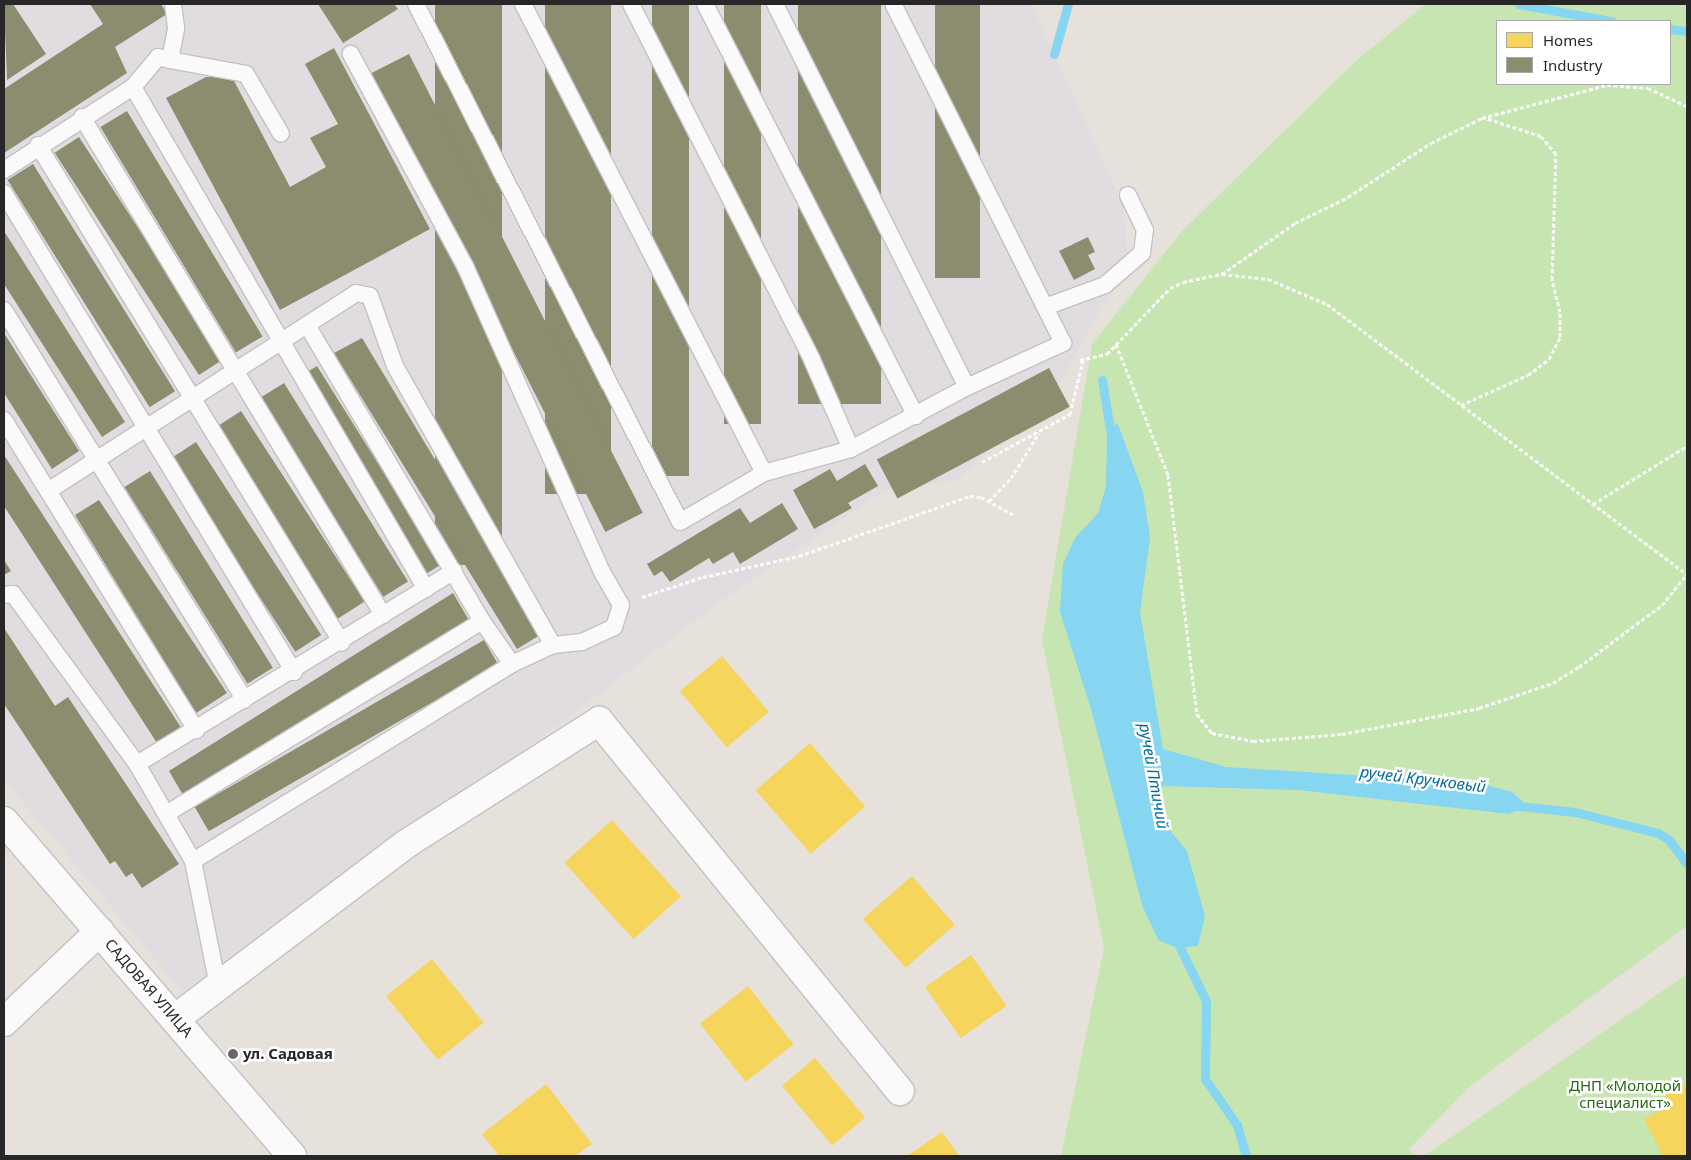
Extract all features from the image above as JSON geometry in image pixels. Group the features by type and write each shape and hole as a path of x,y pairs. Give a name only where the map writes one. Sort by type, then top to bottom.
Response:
{"street":[{"path":"176,1018 406,844 599,721 900,1091"},
{"name":"САДОВАЯ УЛИЦА","path":"4,821 176,1018 292,1156"},
{"path":"4,1022 100,931"}],"lane":[{"path":"170,60 176,28 173,4"},
{"path":"416,4 680,522 764,473 851,449 916,416 967,387 1064,343 893,4"},
{"path":"523,4 764,473"},
{"path":"631,4 812,360 851,449"},
{"path":"705,4 916,416"},
{"path":"775,4 967,387"},
{"path":"193,861 512,664 553,645 582,642 614,627 621,605 602,572 465,266 351,54"},
{"path":"4,170 38,145 133,87 158,57 246,74 281,134"},
{"path":"133,87 280,344 426,589"},
{"path":"82,117 383,615"},
{"path":"38,145 342,643"},
{"path":"4,193 145,430 294,672"},
{"path":"1045,307 1105,285 1142,253 1145,230 1128,195"},
{"path":"48,491 280,344 356,293 370,296 395,366 553,645"},
{"path":"4,310 245,700"},
{"path":"307,325 482,620 512,664"},
{"path":"4,420 196,730"},
{"path":"137,764 342,643 454,571"},
{"path":"4,595 13,594 137,764 193,861 218,986"},
{"path":"166,814 482,620"}],"path":[{"path":"1064,343 1075,359 1083,360 1107,354 1170,288 1222,274 1295,223 1348,197 1431,143 1482,118 1608,85 1648,88 1687,106"},
{"path":"1461,405 1528,375 1549,359 1560,337 1560,312 1552,279 1556,154 1541,136 1482,118"},
{"path":"1116,344 1168,475 1197,714 1212,733 1253,741 1342,734 1478,708 1553,683 1580,667 1662,605 1687,574 1327,304 1268,279 1222,274"},
{"path":"982,462 1039,433 1070,414 1083,360"},
{"path":"989,501 1011,478 1039,433"},
{"path":"1593,504 1687,446"},
{"path":"621,605 703,577 799,556 970,496 989,501 1015,516"}],"shaded area":[{"path":"4,4 1031,4 1123,204 1128,261 1061,381 957,480 884,491 722,600 519,755 183,992 4,780"}],"green space":[{"path":"1426,4 1687,4 1687,926 1471,1085 1408,1150 1419,1156 1061,1156 1104,948 1042,640 1092,344 1183,230 1359,58"},
{"name":"ДНП «Молодой специалист»","path":"1687,974 1687,1156 1424,1156"}],"water":[{"path":"1118,424 1143,492 1150,538 1140,612 1163,749 1226,767 1479,783 1512,792 1522,801 1522,808 1509,814 1298,790 1158,786 1154,790 1156,813 1187,851 1205,916 1198,946 1178,948 1158,940 1142,905 1091,709 1060,612 1063,564 1075,538 1098,513 1106,487 1107,426"}],"building: Homes":[{"path":"722,656 769,712 727,747 680,691"},
{"path":"810,743 865,806 811,854 756,790"},
{"path":"612,820 681,897 633,939 564,863"},
{"path":"912,876 955,925 906,968 863,919"},
{"path":"971,955 1007,1006 961,1038 925,987"},
{"path":"432,959 484,1023 438,1060 386,996"},
{"path":"748,986 794,1044 745,1082 700,1024"},
{"path":"815,1058 865,1118 832,1145 782,1086"},
{"path":"546,1084 592,1144 575,1156 499,1156 482,1134"},
{"path":"1687,1084 1687,1156 1663,1156 1644,1119 1664,1109 1659,1099"},
{"path":"942,1132 959,1156 907,1156"}],"building: Industry":[{"path":"4,4 13,4 46,54 7,80"},
{"path":"90,4 161,4 167,14 115,47 127,73 4,153 4,89 103,24"},
{"path":"318,4 394,4 398,9 343,43"},
{"path":"435,4 502,4 502,565 435,565"},
{"path":"545,4 611,4 611,494 545,494"},
{"path":"652,4 689,4 689,476 652,476"},
{"path":"724,4 761,4 761,424 724,424"},
{"path":"798,4 881,4 881,404 798,404"},
{"path":"935,4 980,4 980,278 935,278"},
{"path":"334,48 430,229 280,310 166,98 206,77 232,77 290,187 326,167 310,138 338,124 305,64"},
{"path":"409,54 643,513 605,532 372,73"},
{"path":"127,111 262,336 236,352 100,127"},
{"path":"79,137 223,359 199,375 55,153"},
{"path":"33,164 175,391 150,407 8,180"},
{"path":"4,231 125,422 102,437 4,284"},
{"path":"1088,237 1095,252 1088,255 1095,269 1074,280 1059,251"},
{"path":"4,333 79,451 52,469 4,393"},
{"path":"362,338 540,635 517,649 334,353"},
{"path":"317,366 441,564 427,573 303,375"},
{"path":"1049,368 1070,407 897,498 877,460"},
{"path":"284,383 408,581 383,597 259,398"},
{"path":"241,411 365,601 338,619 214,428"},
{"path":"196,442 321,635 295,652 170,459"},
{"path":"4,455 182,729 157,743 4,506"},
{"path":"865,464 878,486 848,503 852,508 814,529 793,490 830,469 837,481"},
{"path":"150,471 273,668 247,684 125,487"},
{"path":"99,500 227,693 196,713 75,515"},
{"path":"782,503 798,529 740,564 733,552 713,564 709,558 670,582 662,571 654,576 647,564 740,508 750,523"},
{"path":"4,560 11,571 4,575"},
{"path":"453,593 470,622 183,795 169,771"},
{"path":"4,628 55,706 68,697 179,864 142,888 132,873 126,877 115,861 110,864 4,704"},
{"path":"484,640 498,664 209,831 195,807"}],"waterway":[{"path":"1054,54 1068,4"},
{"path":"1519,4 1606,20"},
{"path":"1671,29 1687,31"},
{"name":"ручей Птичий","path":"1102,380 1111,436"},
{"name":"ручей Кручковый","path":"1510,805 1575,812 1658,833 1669,840 1687,864"},
{"name":"ручей Птичий","path":"1175,937 1206,1001 1205,1079 1237,1125 1246,1156"}],"place":[{"name":"ул. Садовая","path":"233,1054"}]}
